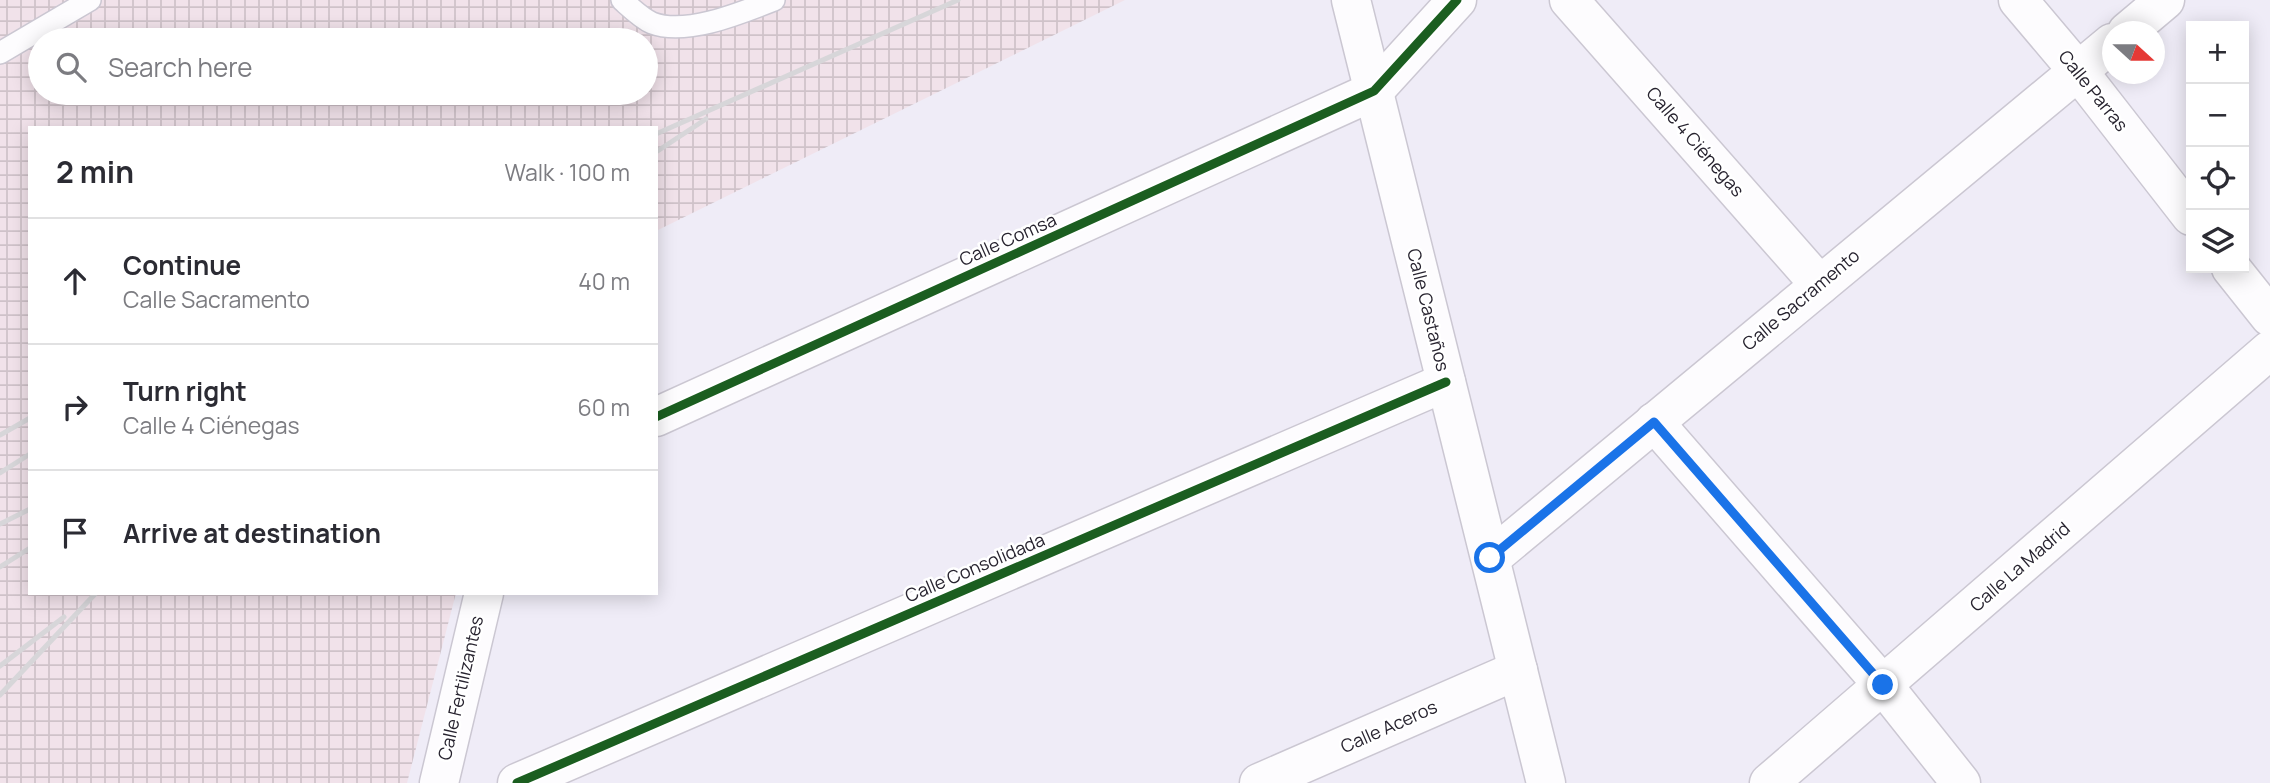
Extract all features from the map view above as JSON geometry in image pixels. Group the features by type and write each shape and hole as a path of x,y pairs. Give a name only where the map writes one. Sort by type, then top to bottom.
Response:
{"street":[{"name":"Calle Castaños","path":"1351,0 1546,783"},
{"path":"1374,91 1457,0"},
{"name":"Calle 4 Ciénegas","path":"1569,0 1821,285"},
{"name":"Calle Parras","path":"2018,0 2078,71 2186,210"},
{"path":"2140,21 2165,0"},
{"name":"Calle Sacramento","path":"1490,558 2102,51"},
{"name":"Calle Comsa","path":"658,416 1374,91"},
{"path":"2235,273 2270,317"},
{"name":"Calle La Madrid","path":"1769,783 2270,351"},
{"name":"Calle Consolidada","path":"517,783 1446,382"},
{"path":"1654,422 1883,685 1961,783"},
{"name":"Calle Fertilizantes","path":"439,783 484,595"},
{"name":"Calle Aceros","path":"1259,783 1518,670"}],"lane":[{"path":"42,28 90,0"},
{"path":"622,0 644,19 654,24 676,28 703,23 774,0"},
{"path":"0,53 28,37"}],"shaded area":[{"path":"0,0 1125,0 658,230 658,126 28,126 28,595 455,595 407,783 0,783"}],"railway":[{"path":"658,133 958,0"},
{"path":"658,151 706,119"},
{"path":"0,435 28,419"},
{"path":"0,473 28,455"},
{"path":"0,524 28,510"},
{"path":"0,567 28,549"},
{"path":"0,695 94,595"},
{"path":"0,666 64,617"}],"cycle path":[{"path":"658,416 1374,91 1457,0"},
{"path":"517,783 1446,382"}],"route":[{"path":"1490,558 1654,422 1883,685"}]}
